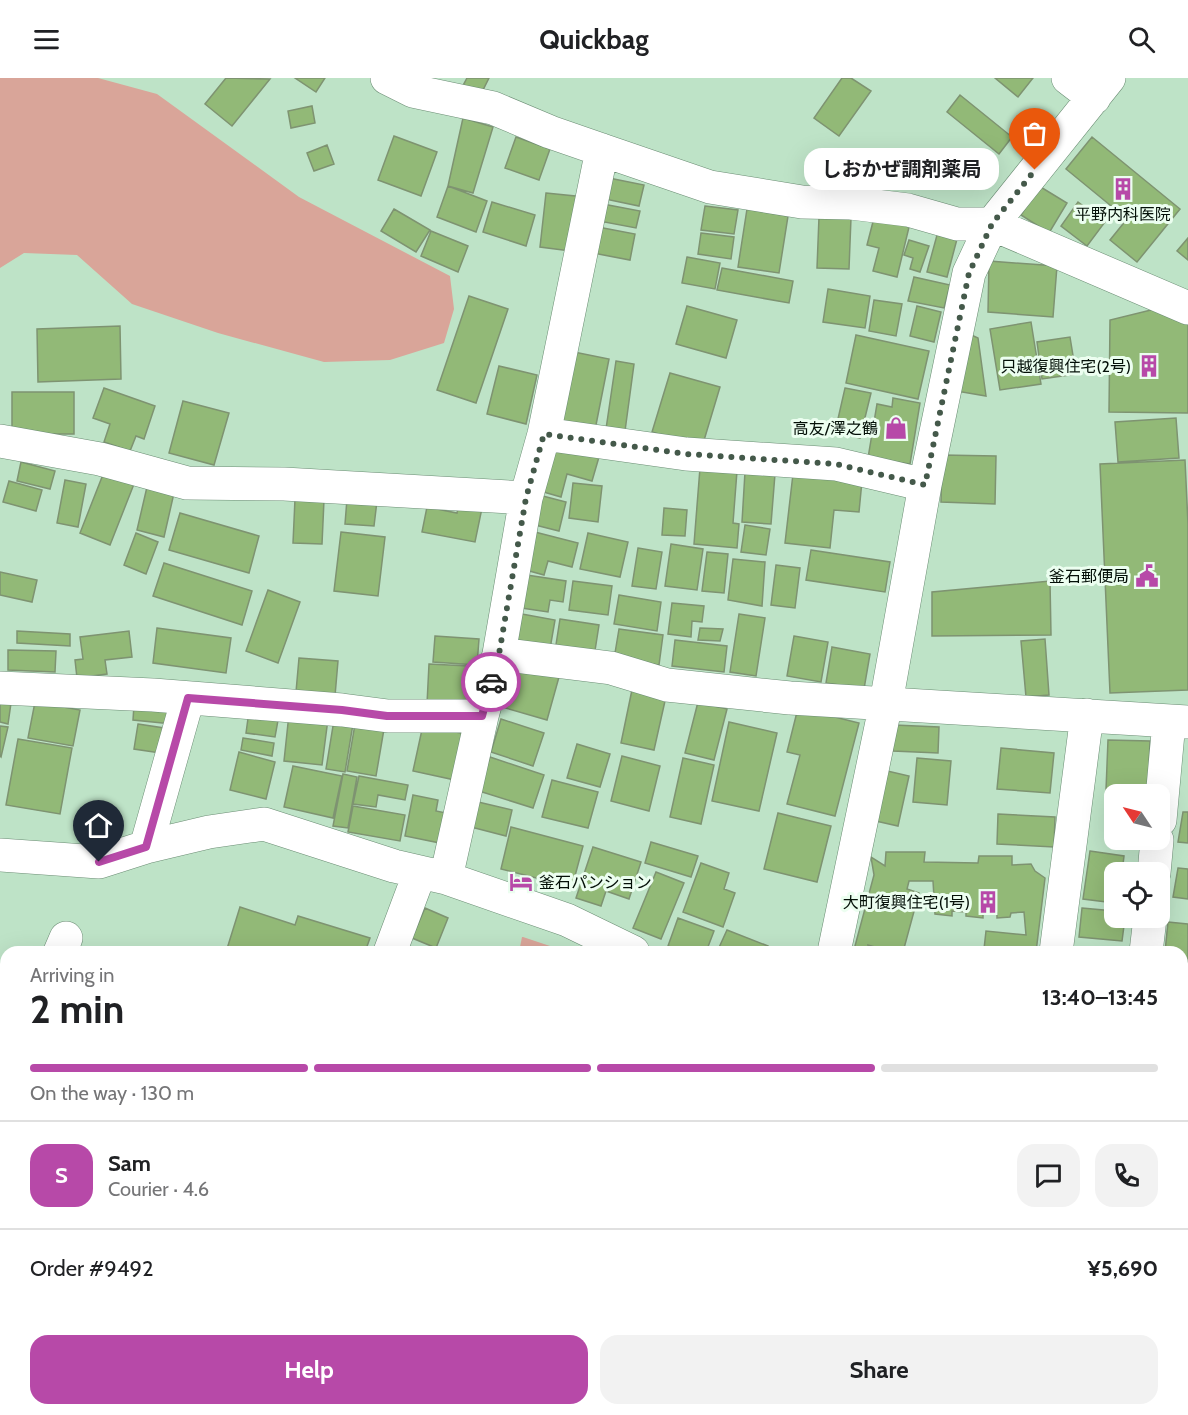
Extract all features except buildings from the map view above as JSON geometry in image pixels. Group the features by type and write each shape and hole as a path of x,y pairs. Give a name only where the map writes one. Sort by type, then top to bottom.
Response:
{"street":[{"path":"387,78 413,91 493,108 550,132 710,187 802,202 851,203 908,210 957,224 992,224 1188,308"},
{"path":"835,946 886,703 925,485 969,273 992,224 1102,88 1068,78"},
{"path":"393,946 433,875 499,654 526,498 544,434 602,150"},
{"path":"544,434 686,454 836,464 925,485"},
{"path":"0,441 100,459 187,483 284,484 526,498"},
{"path":"499,654 611,668 667,685 790,698 1179,722 1167,784"},
{"path":"0,688 188,698 342,710 387,716 482,716"},
{"path":"146,847 188,698"},
{"path":"1057,946 1087,715"},
{"path":"0,855 99,862 146,847 209,832 264,824 394,866 433,875 567,920 621,946"},
{"path":"1147,946 1149,928"}],"shaded area":[{"path":"0,78 98,78 157,94 299,197 450,276 454,309 444,343 390,360 324,362 218,333 132,304 77,255 24,253 0,268"},
{"path":"523,937 550,946 520,946"}],"way so far":[{"path":"491,682 499,654 526,498 544,434 686,454 836,464 925,485 969,273 992,224 1035,170"}],"place":[{"name":"しおかぜ調剤薬局","path":"1035,170"},
{"name":"平野内科医院","path":"1123,189"},
{"name":"只越復興住宅(2号)","path":"1149,366"},
{"name":"高友/澤之鶴","path":"896,428"},
{"name":"釜石郵便局","path":"1147,576"},
{"name":"釜石パンション","path":"521,882"},
{"name":"大町復興住宅(1号)","path":"988,902"}],"route":[{"path":"99,862 146,847 188,698 342,710 387,716 482,716 491,682"}]}
